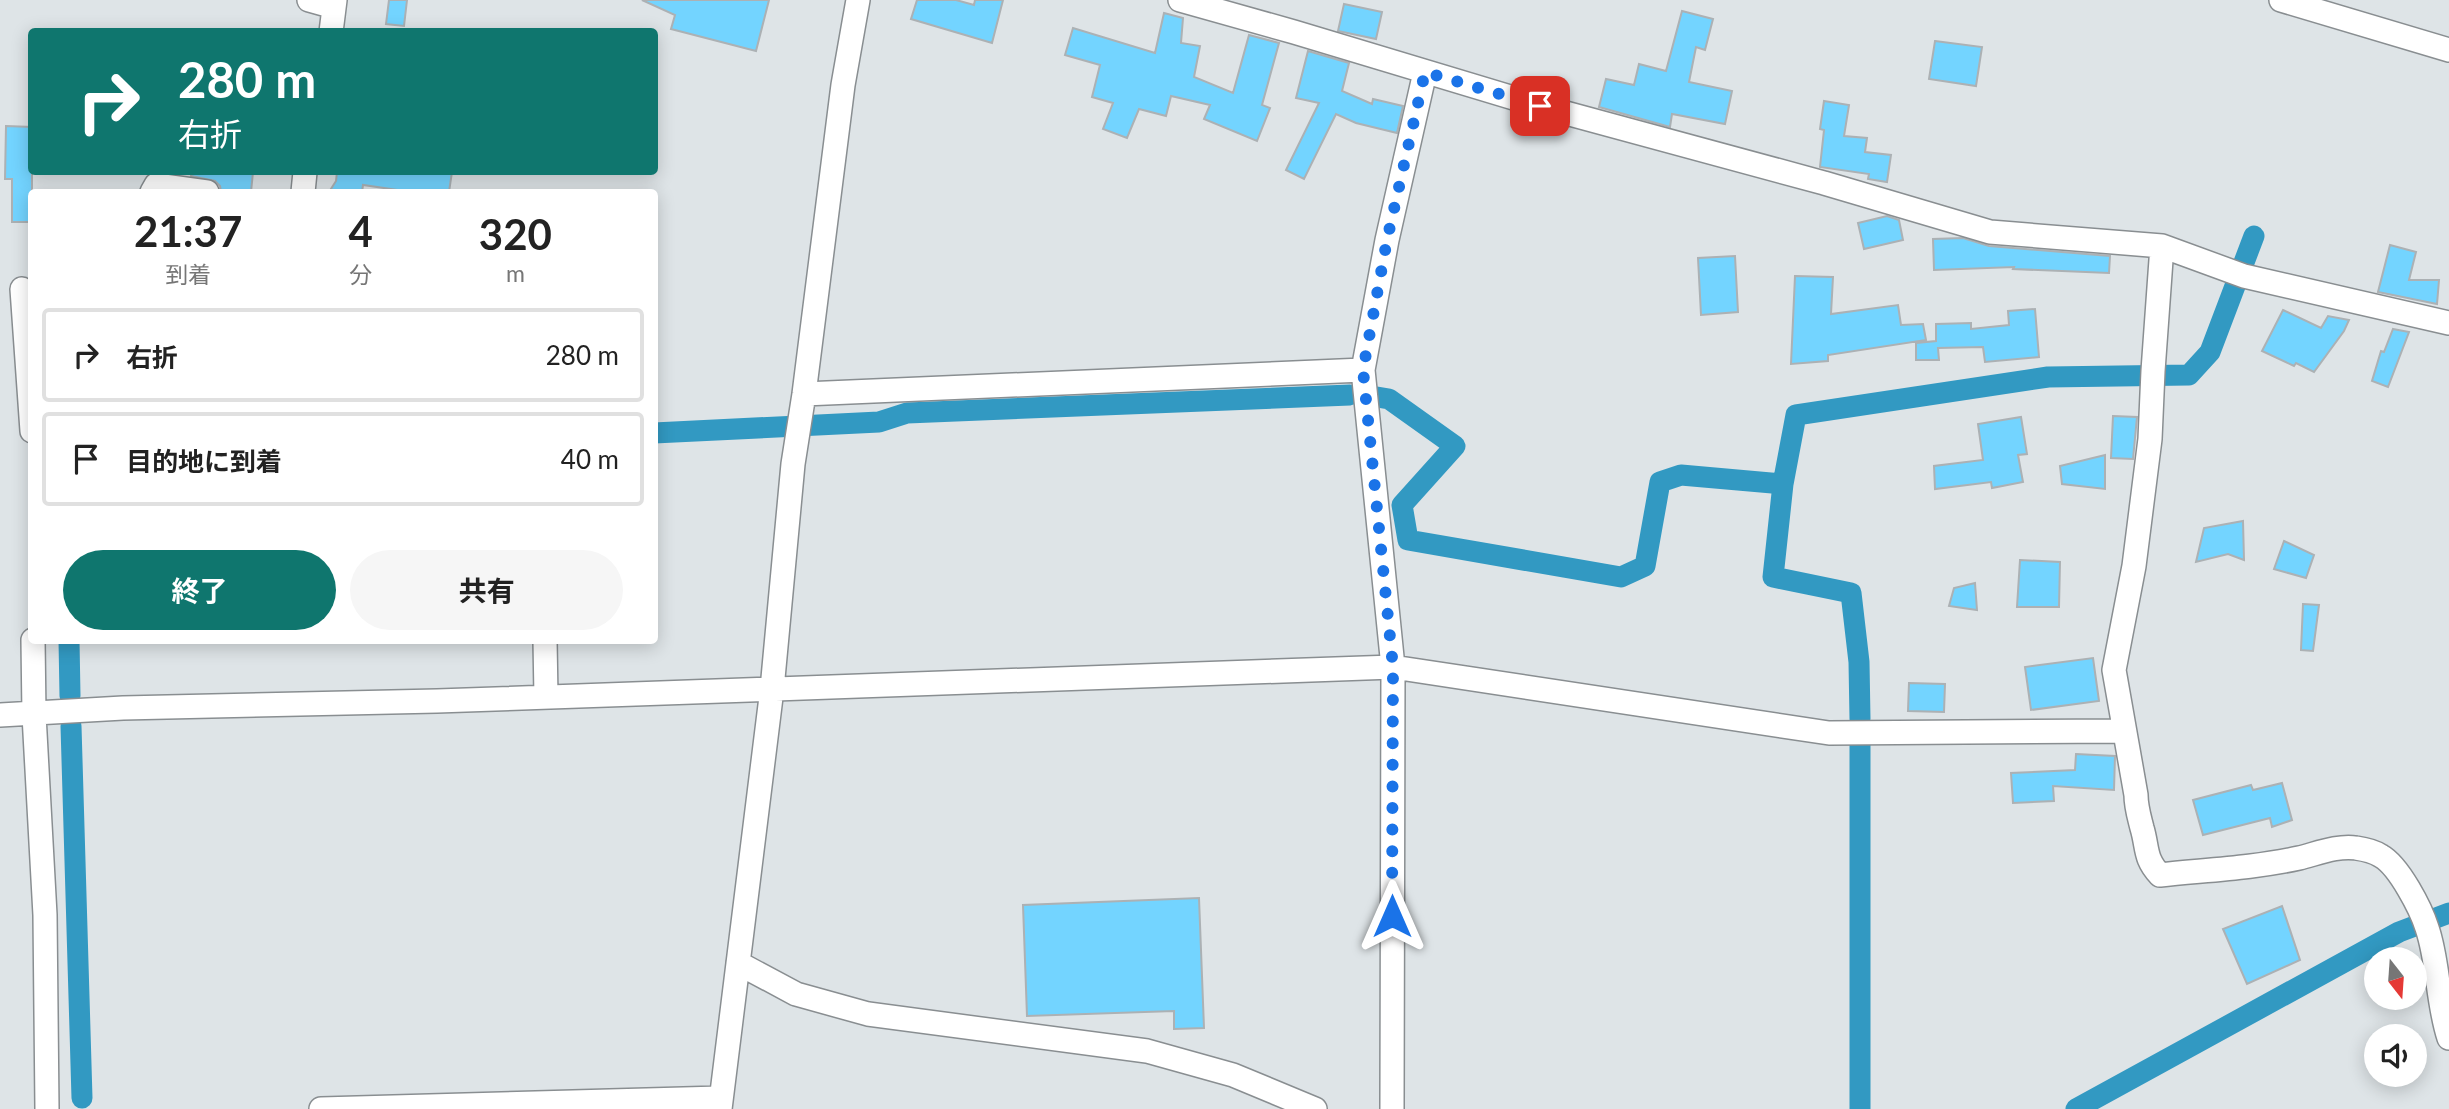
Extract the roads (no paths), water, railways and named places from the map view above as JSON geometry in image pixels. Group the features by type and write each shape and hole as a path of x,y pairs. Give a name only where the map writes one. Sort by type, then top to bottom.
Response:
{"street":[{"path":"309,0 335,3 332,28"},
{"path":"321,1109 720,1103 772,689 793,464 843,85 858,0"},
{"path":"1180,0 1563,113 1824,183 1990,232 2162,246 2244,276 2449,323"},
{"path":"2281,0 2449,50"},
{"path":"1392,1109 1393,667 1363,370 1387,240 1425,72"},
{"path":"154,189 156,185 185,189"},
{"path":"2162,246 2150,439 2134,566 2114,670 2136,795 2136,810 2151,864 2160,874 2298,858 2326,849 2332,851 2354,847 2381,856 2392,864 2424,920 2449,1038"},
{"path":"18,287 28,390"},
{"path":"802,401 1363,370"},
{"path":"33,644 34,715 45,915 47,1109"},
{"path":"545,644 546,697"},
{"path":"0,715 123,708 437,701 1393,667 1829,733 2123,731"},
{"path":"738,963 796,994 868,1014 1147,1051 1233,1074 1315,1109"}],"waterway":[{"path":"1860,719 1859,662 1851,593 1773,577 1783,484 1796,415 2048,377 2189,375 2210,352 2254,236"},
{"path":"658,433 879,422 907,413 1350,395"},
{"path":"1377,397 1389,399 1455,446 1402,505 1408,540 1621,577 1645,566 1660,482 1681,475 1783,484"},
{"path":"69,644 70,696"},
{"path":"71,726 82,1098"},
{"path":"1860,745 1860,1109"},
{"path":"2076,1109 2399,932 2449,913"}]}
